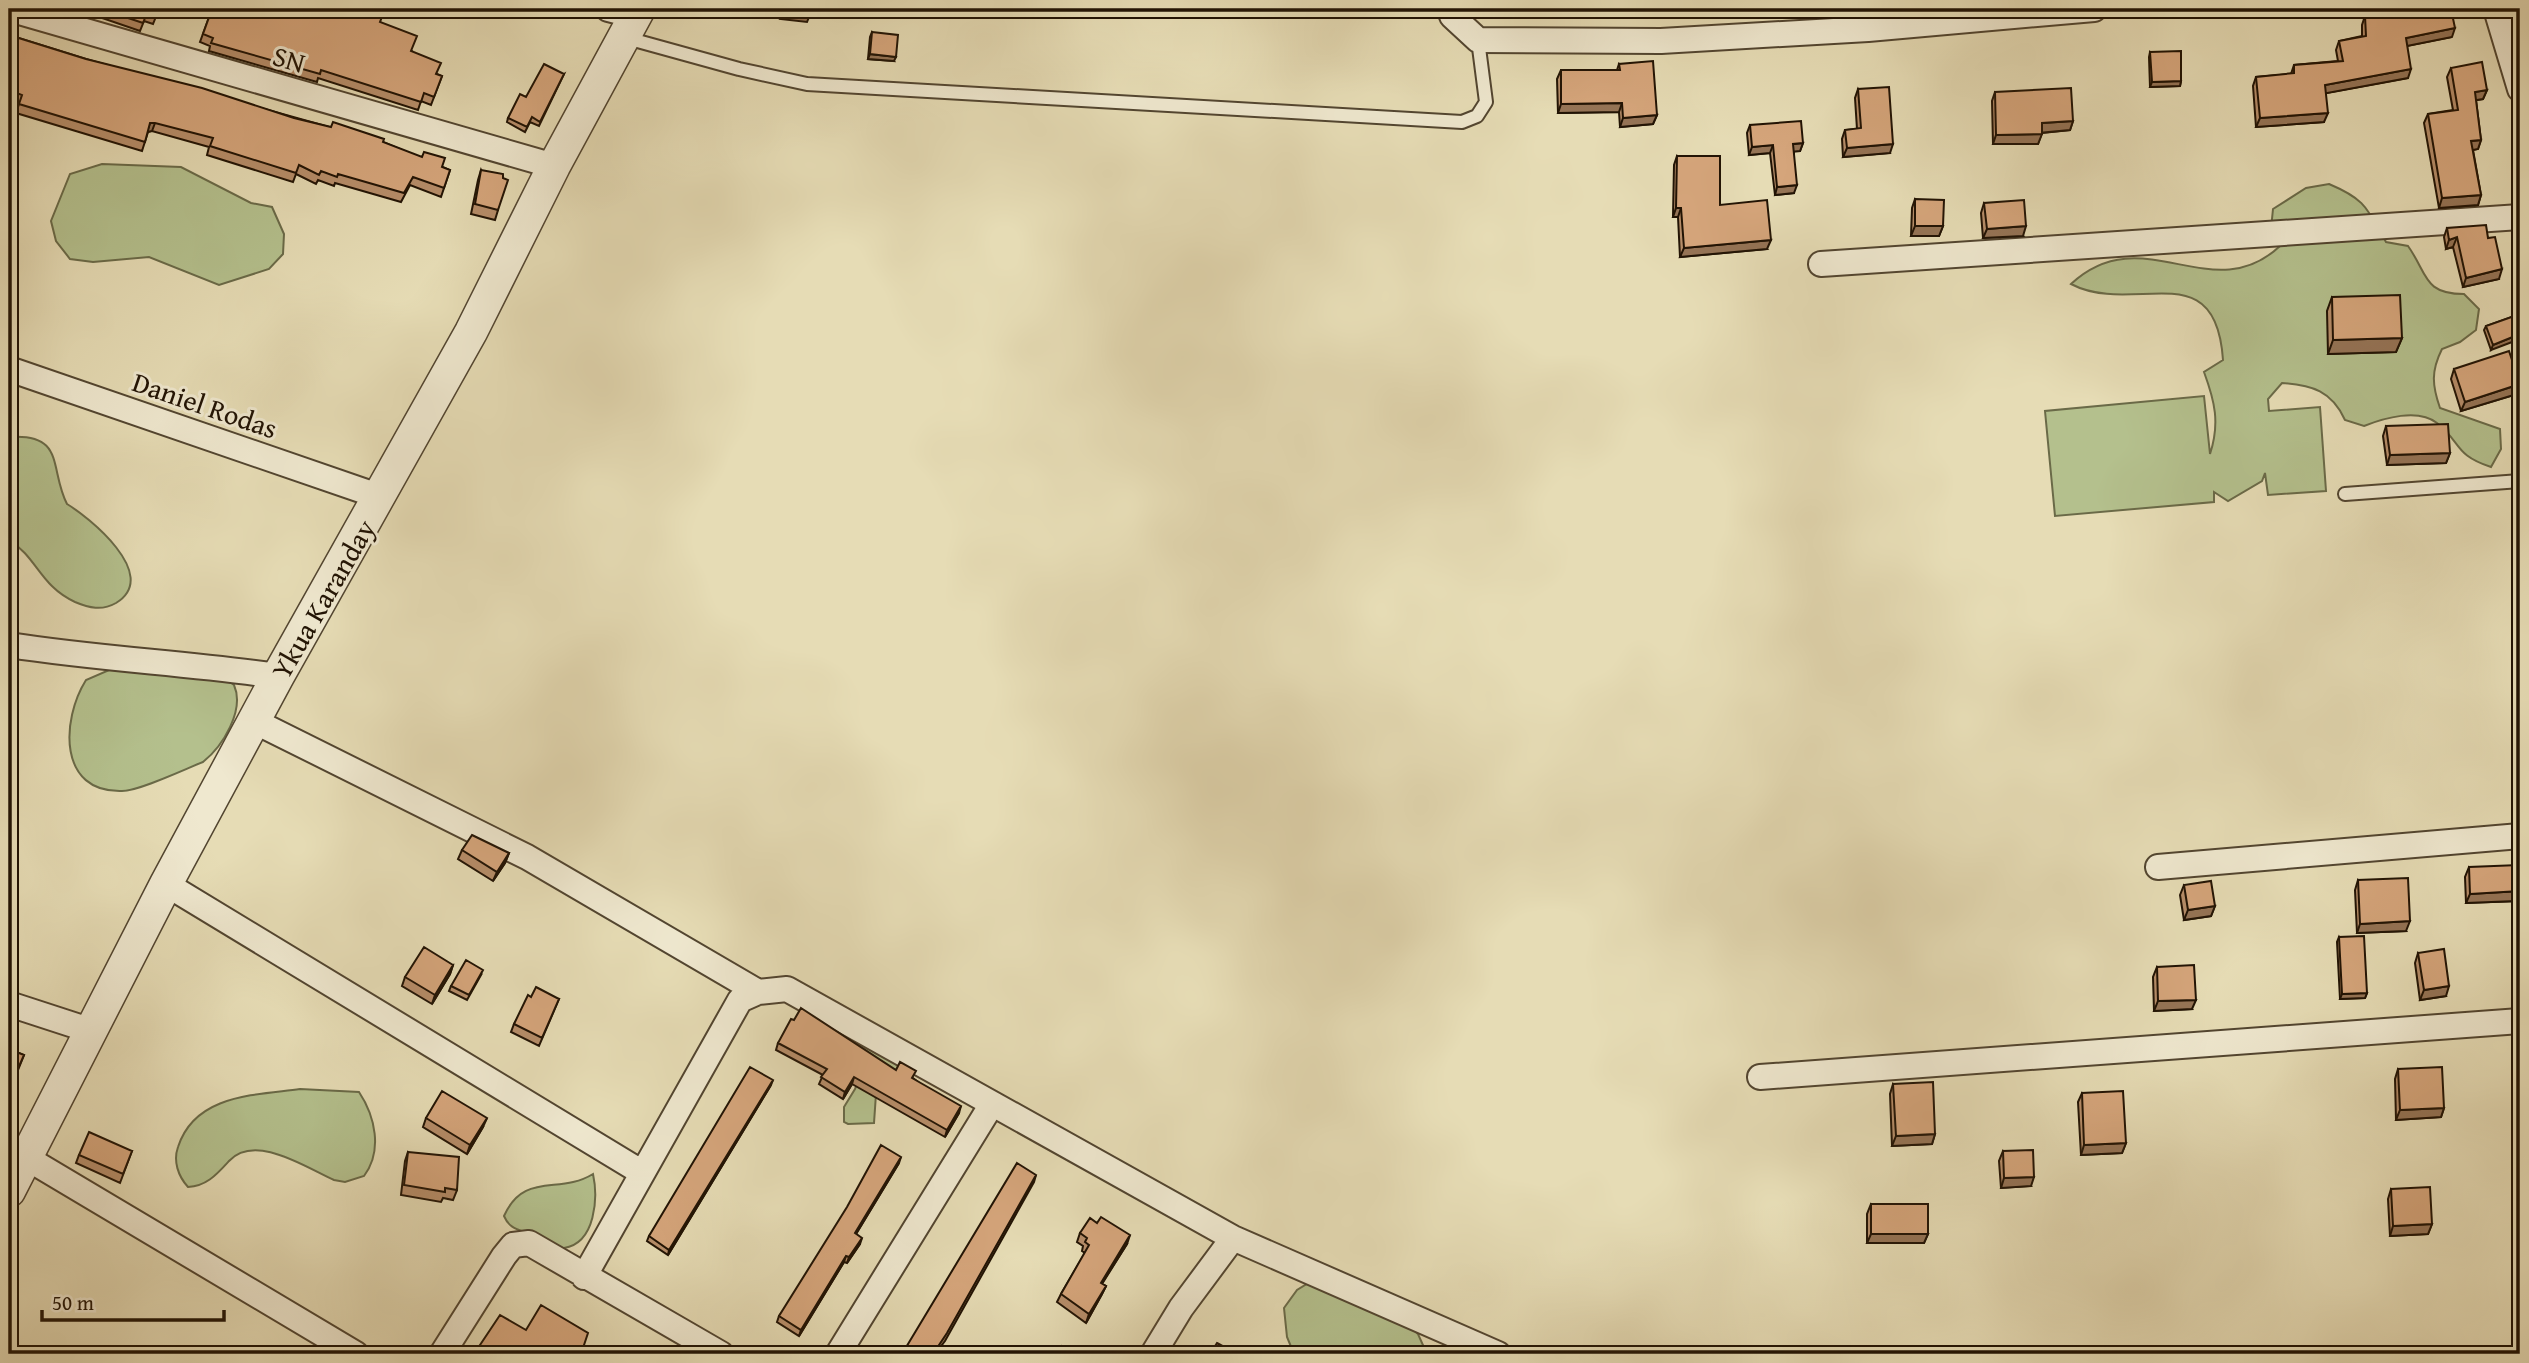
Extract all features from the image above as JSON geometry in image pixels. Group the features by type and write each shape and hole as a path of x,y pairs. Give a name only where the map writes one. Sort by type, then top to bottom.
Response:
{"street":[{"name":"SN","path":"9,9 554,166"},
{"path":"1450,9 1452,16 1478,40 1661,41 1972,14 2094,9"},
{"path":"2496,9 2520,89"},
{"name":"Ykua Karanday","path":"9,1191 166,884 278,676 381,497 471,332 626,18"},
{"path":"1821,264 2520,217"},
{"name":"Daniel Rodas","path":"9,369 381,497"},
{"path":"9,645 76,656 217,667 278,676"},
{"path":"254,721 527,857 758,992"},
{"path":"2158,867 2520,836"},
{"path":"166,884 641,1172"},
{"path":"584,1277 740,1000 758,992 787,989 1233,1238 1487,1352"},
{"path":"9,1004 89,1030"},
{"path":"1760,1077 2520,1021"},
{"path":"838,1354 992,1104"},
{"path":"25,1157 356,1354"},
{"path":"1153,1354 1181,1308 1233,1238"},
{"path":"442,1354 513,1245 529,1243 721,1354"}],"lane":[{"path":"626,18 739,69 807,84 1462,122 1477,116 1486,102 1478,40"},
{"path":"2345,494 2520,481"}],"green space":[{"path":"102,164 181,167 251,203 272,207 284,234 283,254 269,269 219,285 149,257 93,262 70,259 56,241 51,221 70,174"},
{"path":"2329,184 2351,195 2365,207 2386,242 2408,246 2434,286 2451,293 2464,294 2479,309 2476,330 2460,342 2442,349 2434,371 2434,385 2440,408 2500,429 2501,449 2491,467 2470,458 2445,430 2429,418 2401,416 2364,426 2345,420 2334,402 2320,391 2282,383 2268,399 2269,411 2320,407 2326,491 2268,495 2265,473 2262,481 2228,501 2214,492 2214,502 2055,516 2045,411 2204,396 2210,454 2215,432 2215,413 2204,372 2223,360 2217,327 2205,307 2188,297 2095,292 2071,284 2098,266 2124,259 2151,259 2229,270 2254,263 2280,246 2271,229 2273,209 2306,188"},
{"path":"9,437 27,437 48,447 67,504 103,533 126,563 131,577 128,591 116,603 101,608 90,607 63,595 9,540"},
{"path":"116,667 225,678 234,685 237,705 230,727 218,747 203,762 130,790 101,788 86,780 76,767 71,751 72,715 86,680"},
{"path":"873,1029 900,1067 876,1094 874,1123 848,1124 844,1122 844,1107 855,1089 862,1069 846,1034"},
{"path":"300,1089 359,1092 365,1101 375,1134 373,1156 364,1176 345,1182 334,1180 280,1155 252,1150 240,1153 206,1182 188,1187 177,1168 176,1158 186,1130 198,1116 229,1100"},
{"path":"593,1174 595,1195 592,1218 583,1238 575,1244 564,1248 550,1245 514,1228 504,1216 512,1202 532,1188 568,1183"},
{"path":"1315,1279 1411,1327 1418,1334 1427,1354 1294,1354 1287,1337 1284,1308 1297,1290"}],"building":[{"path":"101,9 159,9 156,16 147,13 143,23"},
{"path":"212,9 385,9 380,22 417,36 411,51 441,63 436,74 442,76 434,97 424,93 421,102 321,70 320,74 211,43 213,38 203,34"},
{"path":"783,9 810,9 809,17 782,14"},
{"path":"2402,9 2451,9 2455,28 2406,38 2411,69 2325,85 2328,113 2260,118 2256,77 2294,73 2294,65 2343,61 2339,41 2366,36 2365,16"},
{"path":"872,32 898,35 896,57 870,54"},
{"path":"9,35 86,59 202,88 294,118 331,127 333,122 384,139 383,142 422,157 424,152 445,158 442,167 450,170 444,188 413,177 404,193 338,174 337,177 321,171 319,175 299,165 296,173 210,146 213,138 155,123 150,123 145,142 19,104 22,95 9,90"},
{"path":"2181,51 2181,81 2152,82 2150,52"},
{"path":"1653,61 1657,115 1623,118 1622,103 1561,104 1561,70 1620,70 1619,64"},
{"path":"2482,62 2487,90 2475,92 2481,140 2471,141 2481,195 2442,198 2428,114 2458,110 2451,68"},
{"path":"544,64 564,74 540,122 532,117 527,127 508,118 520,94 526,97"},
{"path":"1889,87 1893,144 1847,148 1845,130 1861,128 1858,89"},
{"path":"2071,88 2073,121 2042,123 2042,134 1996,135 1995,92"},
{"path":"1801,121 1803,143 1793,144 1797,185 1777,187 1773,145 1752,147 1750,125"},
{"path":"1677,156 1720,156 1720,205 1767,200 1771,240 1684,248 1681,208 1676,208"},
{"path":"481,170 503,174 503,178 508,180 498,210 475,204"},
{"path":"1915,199 1944,200 1943,226 1915,226"},
{"path":"2024,200 2026,226 1987,229 1984,203"},
{"path":"2486,225 2488,238 2495,237 2502,269 2466,278 2457,237 2449,240 2447,228"},
{"path":"2400,295 2402,338 2333,340 2332,297"},
{"path":"2520,314 2520,334 2493,345 2486,326"},
{"path":"2509,351 2520,384 2465,402 2454,369"},
{"path":"2520,412 2520,448 2516,413"},
{"path":"2448,424 2450,453 2390,455 2386,426"},
{"path":"472,835 509,853 497,872 462,850"},
{"path":"2519,865 2520,891 2470,894 2469,867"},
{"path":"2408,878 2410,921 2360,924 2358,880"},
{"path":"2211,881 2215,906 2188,910 2184,885"},
{"path":"2364,936 2367,993 2342,994 2339,937"},
{"path":"424,947 453,965 435,995 405,977"},
{"path":"2444,949 2449,986 2424,990 2418,953"},
{"path":"466,960 483,970 469,995 451,986"},
{"path":"2194,965 2196,1000 2158,1001 2157,967"},
{"path":"536,987 559,999 542,1038 514,1024 528,995 531,997"},
{"path":"801,1008 896,1070 900,1062 916,1071 912,1078 961,1106 947,1130 854,1077 845,1092 821,1077 827,1069 778,1043 791,1019 794,1020"},
{"path":"9,1049 24,1055 13,1080 9,1078"},
{"path":"750,1067 773,1080 669,1250 649,1236"},
{"path":"2442,1067 2444,1108 2400,1110 2398,1069"},
{"path":"1933,1082 1935,1134 1896,1136 1893,1084"},
{"path":"442,1091 487,1118 470,1145 426,1118"},
{"path":"2123,1091 2126,1143 2084,1145 2082,1093"},
{"path":"89,1132 132,1151 123,1174 79,1155"},
{"path":"881,1145 901,1157 855,1233 862,1238 849,1257 846,1256 801,1330 779,1316 847,1207"},
{"path":"2033,1150 2034,1177 2004,1178 2003,1151"},
{"path":"408,1152 459,1157 457,1190 445,1188 445,1192 404,1185"},
{"path":"1017,1163 1036,1175 947,1333 933,1354 902,1354"},
{"path":"2430,1187 2432,1224 2393,1226 2391,1189"},
{"path":"1871,1204 1928,1204 1928,1234 1871,1234"},
{"path":"1101,1217 1130,1235 1101,1283 1106,1286 1089,1314 1061,1294 1089,1245 1085,1242 1087,1238 1080,1233 1090,1218 1097,1223"},
{"path":"541,1305 588,1333 581,1354 474,1354 500,1315 526,1330"},
{"path":"1217,1343 1237,1354 1210,1354"},
{"path":"1062,1346 1077,1354 1057,1354"},
{"path":"586,1350 610,1354 592,1354"}]}
